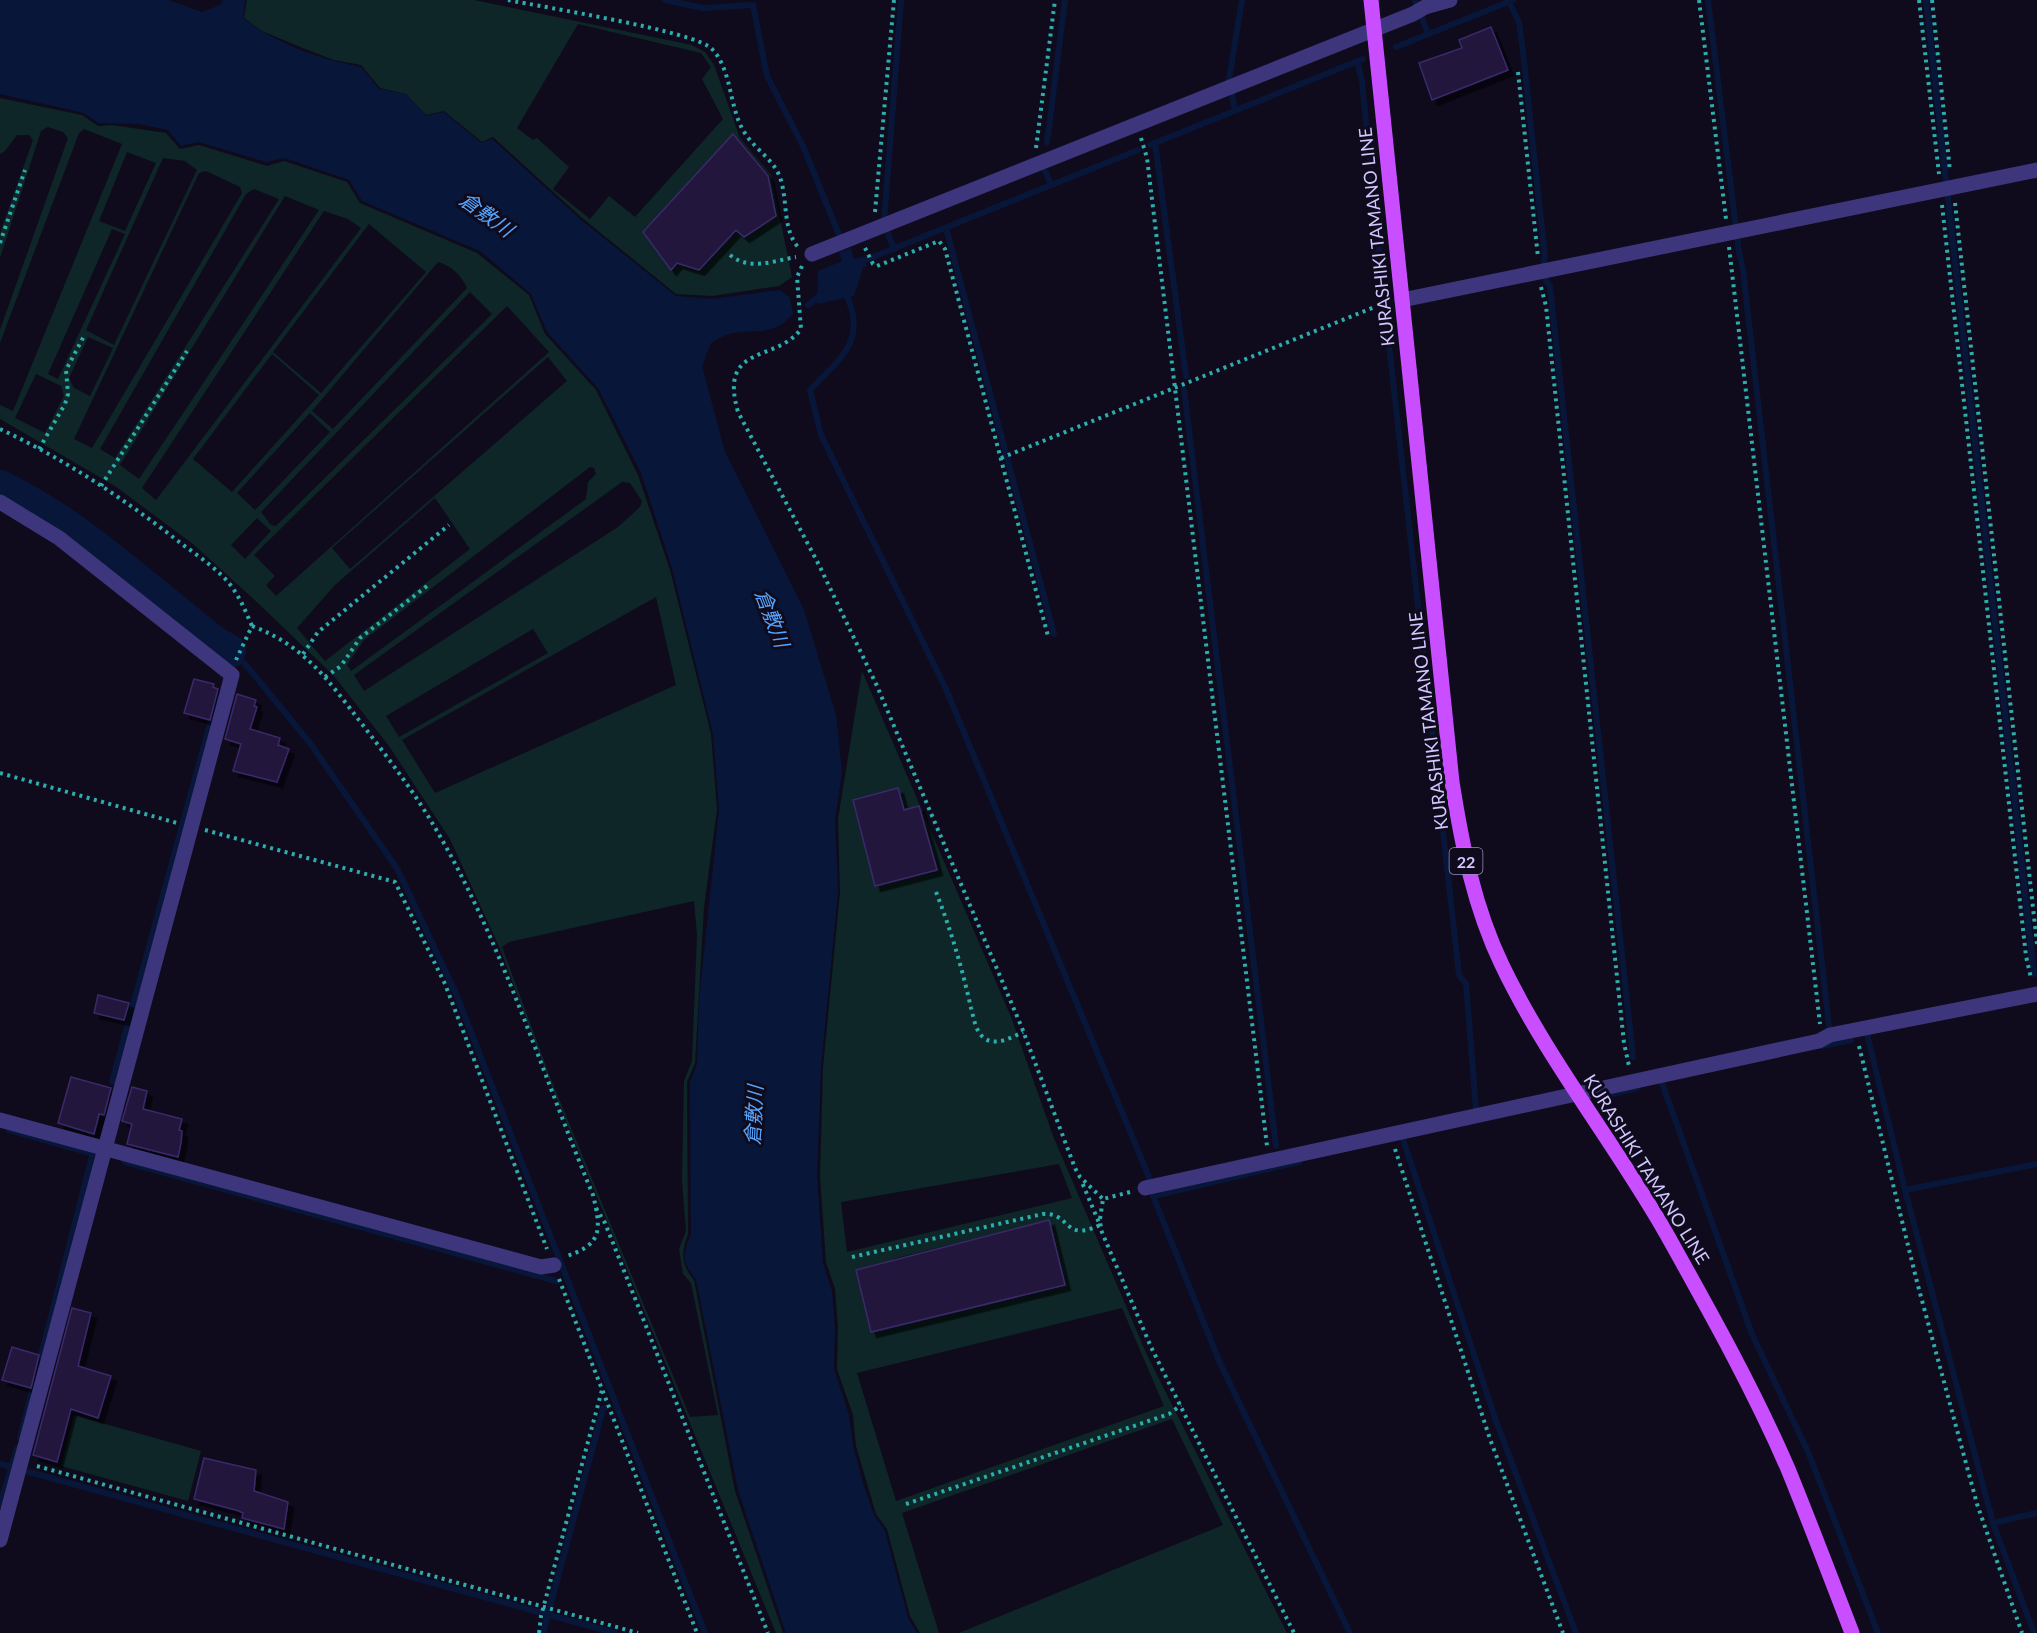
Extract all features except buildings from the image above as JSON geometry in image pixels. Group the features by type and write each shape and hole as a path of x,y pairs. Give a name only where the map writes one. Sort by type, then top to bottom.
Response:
{"main road":[{"name":"KURASHIKI TAMANO LINE","path":"1371,0 1452,782 1461,841 1477,902 1501,964 1534,1024 1658,1219 1742,1373 1787,1468 1852,1633"}],"street":[{"path":"812,254 873,231 1034,163 1449,0"},
{"path":"1402,300 2037,170"},
{"path":"0,502 58,538 232,675 185,825 104,1149 0,1540"},
{"path":"1151,1186 1819,1041 1830,1035 2037,994"},
{"path":"0,1120 541,1267 559,1261"}],"path":[{"path":"508,0 678,34 707,45 721,64 742,128 778,175 793,242 799,249 812,254"},
{"path":"873,231 894,0"},
{"path":"1034,163 1055,0"},
{"path":"1699,0 1735,233 1817,1015 1820,1024 1830,1035"},
{"path":"1919,0 1947,188 2037,944"},
{"path":"1932,0 1947,188 2028,974 2031,979 2037,979"},
{"path":"1518,72 1539,273 1546,306 1624,1043 1634,1081"},
{"path":"1131,126 1143,141 1147,158 1269,1161"},
{"path":"0,243 24,170"},
{"path":"867,251 873,264 881,266 939,241 943,244 1003,458 1048,636"},
{"path":"730,255 739,262 750,265 812,254"},
{"path":"812,254 799,270 797,277 801,329 788,340 759,352 740,369 735,376 734,399 747,430 819,565 877,686 1023,1032 1056,1123 1151,1347 1294,1633"},
{"path":"1003,458 1174,386 1186,384 1385,302 1402,300"},
{"path":"39,448 65,404 68,394 66,370 85,334"},
{"path":"101,486 187,351"},
{"path":"0,429 39,448 101,486 148,518 226,580 243,605 252,626 303,654 325,677 380,748 428,816 481,920 596,1208 605,1223 768,1633"},
{"path":"303,654 318,632 448,525"},
{"path":"325,677 341,666 360,638 428,586"},
{"path":"239,653 252,626"},
{"path":"0,773 395,882 445,984 559,1261 602,1390 697,1633"},
{"path":"936,892 958,953 975,1025 983,1037 992,1041 1005,1040 1023,1032"},
{"path":"1855,1031 1917,1282 1977,1504 2022,1633"},
{"path":"1393,1144 1490,1439 1563,1633"},
{"path":"1080,1177 1103,1199"},
{"path":"1103,1199 1151,1186"},
{"path":"1100,1225 1103,1199"},
{"path":"559,1261 590,1247 595,1239 596,1208"},
{"path":"852,1257 1043,1214 1056,1216 1075,1231 1083,1232 1100,1225"},
{"path":"539,1633 602,1390"},
{"path":"906,1504 1169,1414 1181,1405"},
{"path":"22,1462 545,1611 638,1633"}],"green space":[{"path":"247,0 474,0 692,45 705,52 714,65 740,138 771,175 792,277 779,286 712,296 676,294 581,217 493,137 482,142 444,111 426,115 406,94 380,88 361,65 334,60 305,49 262,31 244,18","holes":["578,24 701,53 711,67 702,79 723,119 635,217 609,196 590,219 553,189 569,167 537,138 533,140 517,128","733,134 768,176 775,215 744,236 736,230 699,270 662,257 643,232"]},
{"path":"0,98 82,115 98,126 112,125 166,133 180,149 199,145 267,166 284,161 347,182 360,203 477,253 529,295 545,334 596,390 638,475 670,570 711,734 717,810 704,907 695,1063 687,1082 688,1234 684,1247 684,1258 687,1269 694,1280 735,1491 783,1633 776,1633 548,1077 501,951 450,839 389,746 334,676 259,604 193,544 115,486 0,419 0,405 13,411 122,144 84,129 79,133 0,343 0,330 68,138 63,132 48,127 41,131 0,258 0,233 33,140 29,135 17,135 0,154","holes":["127,152 156,163 125,231 99,221","163,158 185,161 197,170 114,345 86,330","206,171 240,187 242,193 92,448 74,439 199,173","254,189 279,199 115,458 100,449 246,194","285,196 319,210 139,479 120,465","324,211 348,219 361,228 156,500 142,488","369,224 426,272 321,393 273,352","112,229 125,234 58,379 48,374","438,262 452,269 467,288 333,429 312,411","470,292 492,314 276,526 271,525 261,512","507,306 549,352 276,596 266,585 275,576 254,555","88,337 113,348 90,396 74,388 69,378","272,354 319,395 232,492 193,459","548,357 567,381 350,569 332,548","36,374 61,386 64,396 45,433 15,418","310,413 330,432 255,510 237,493","590,467 594,468 596,474 588,482 586,499 351,671 347,665 364,640","622,482 630,483 642,501 640,507 618,527 364,691 354,675","435,498 470,549 325,661 297,628 335,585","257,518 271,531 245,559 231,545","656,597 676,685 435,793 402,740","533,629 548,653 399,737 386,716","694,901 697,935 692,1061 684,1081 682,1180 686,1231 679,1249 683,1274 691,1283 718,1415 690,1417 550,1077 502,947 509,942"]},
{"path":"862,671 1011,1017 1053,1136 1147,1355 1287,1633 959,1633 1223,1525 1172,1419 902,1513 939,1633 920,1633 910,1616 887,1529 876,1514 856,1446 853,1415 837,1369 838,1327 835,1289 826,1262 820,1176 823,1068 840,893 838,819","holes":["898,788 903,807 859,819 854,799","919,806 936,870 876,886 858,823","1059,1164 1072,1198 847,1252 841,1202","1049,1220 1065,1285 909,1323 893,1259","1122,1308 1164,1406 896,1501 857,1373"]},
{"path":"74,1415 201,1451 188,1501 61,1466"}],"water":[{"name":"倉敷川","path":"0,0 169,0 202,12 220,5 223,0 245,0 243,18 269,36 314,55 361,67 379,89 406,94 426,116 444,112 481,143 492,139 580,219 676,296 711,299 780,290 790,298 793,314 786,321 772,329 728,334 719,338 711,343 702,366 725,452 804,610 836,715 842,772 835,819 838,892 821,1067 817,1176 823,1263 832,1291 835,1328 834,1369 849,1415 853,1446 874,1515 885,1531 908,1618 917,1633 786,1633 738,1490 696,1279 688,1268 685,1258 691,1235 690,1082 697,1064 699,1001 719,810 713,734 672,568 641,473 598,388 547,332 531,294 480,251 362,201 349,180 285,158 266,162 199,142 181,146 168,130 139,124 98,123 84,113 0,94"},
{"path":"851,248 854,259 863,256 867,266 863,268 854,296 817,304 818,271 842,261 839,252"}],"waterway":[{"path":"665,0 703,8 753,5 767,76 803,146 842,242"},
{"path":"884,222 901,0"},
{"path":"1047,143 1065,0"},
{"path":"1235,111 1229,79 1242,0"},
{"path":"1415,0 1428,34"},
{"path":"1396,47 1513,0"},
{"path":"1708,0 1743,270 1829,1026"},
{"path":"1926,0 2034,974"},
{"path":"1509,2 1519,22 1523,52 1545,257 1543,273 1550,286 1633,1057"},
{"path":"1150,145 1363,59"},
{"path":"1357,61 1362,81 1382,285"},
{"path":"1155,143 1186,376"},
{"path":"858,263 1138,150"},
{"path":"1045,171 1051,185"},
{"path":"946,228 1054,634"},
{"path":"887,231 894,249"},
{"path":"845,292 852,309 854,323 852,336 841,358 810,390 821,435 946,689 1149,1177 1155,1201 1220,1363 1350,1633"},
{"path":"808,305 821,295"},
{"path":"1385,309 1459,975 1466,984 1476,1108"},
{"path":"1184,389 1276,1146"},
{"path":"0,487 29,502 84,539 216,644 229,651"},
{"path":"229,651 246,665 310,743 398,870 457,996 705,1633"},
{"path":"112,1082 217,698"},
{"path":"1867,1034 1905,1190 1993,1523 2034,1633"},
{"path":"1822,1046 1851,1040"},
{"path":"1662,1083 1752,1334 1809,1454 1878,1633"},
{"path":"1608,1095 1637,1088"},
{"path":"9,1130 94,1154"},
{"path":"1403,1139 1496,1421 1576,1633"},
{"path":"20,1438 93,1152"},
{"path":"125,1162 556,1281"},
{"path":"1153,1196 1299,1162"},
{"path":"1905,1190 2037,1164"},
{"path":"543,1633 605,1408"},
{"path":"0,1505 17,1448"},
{"path":"0,1464 13,1467"},
{"path":"29,1472 615,1633"},
{"path":"1993,1523 2037,1513"}]}
